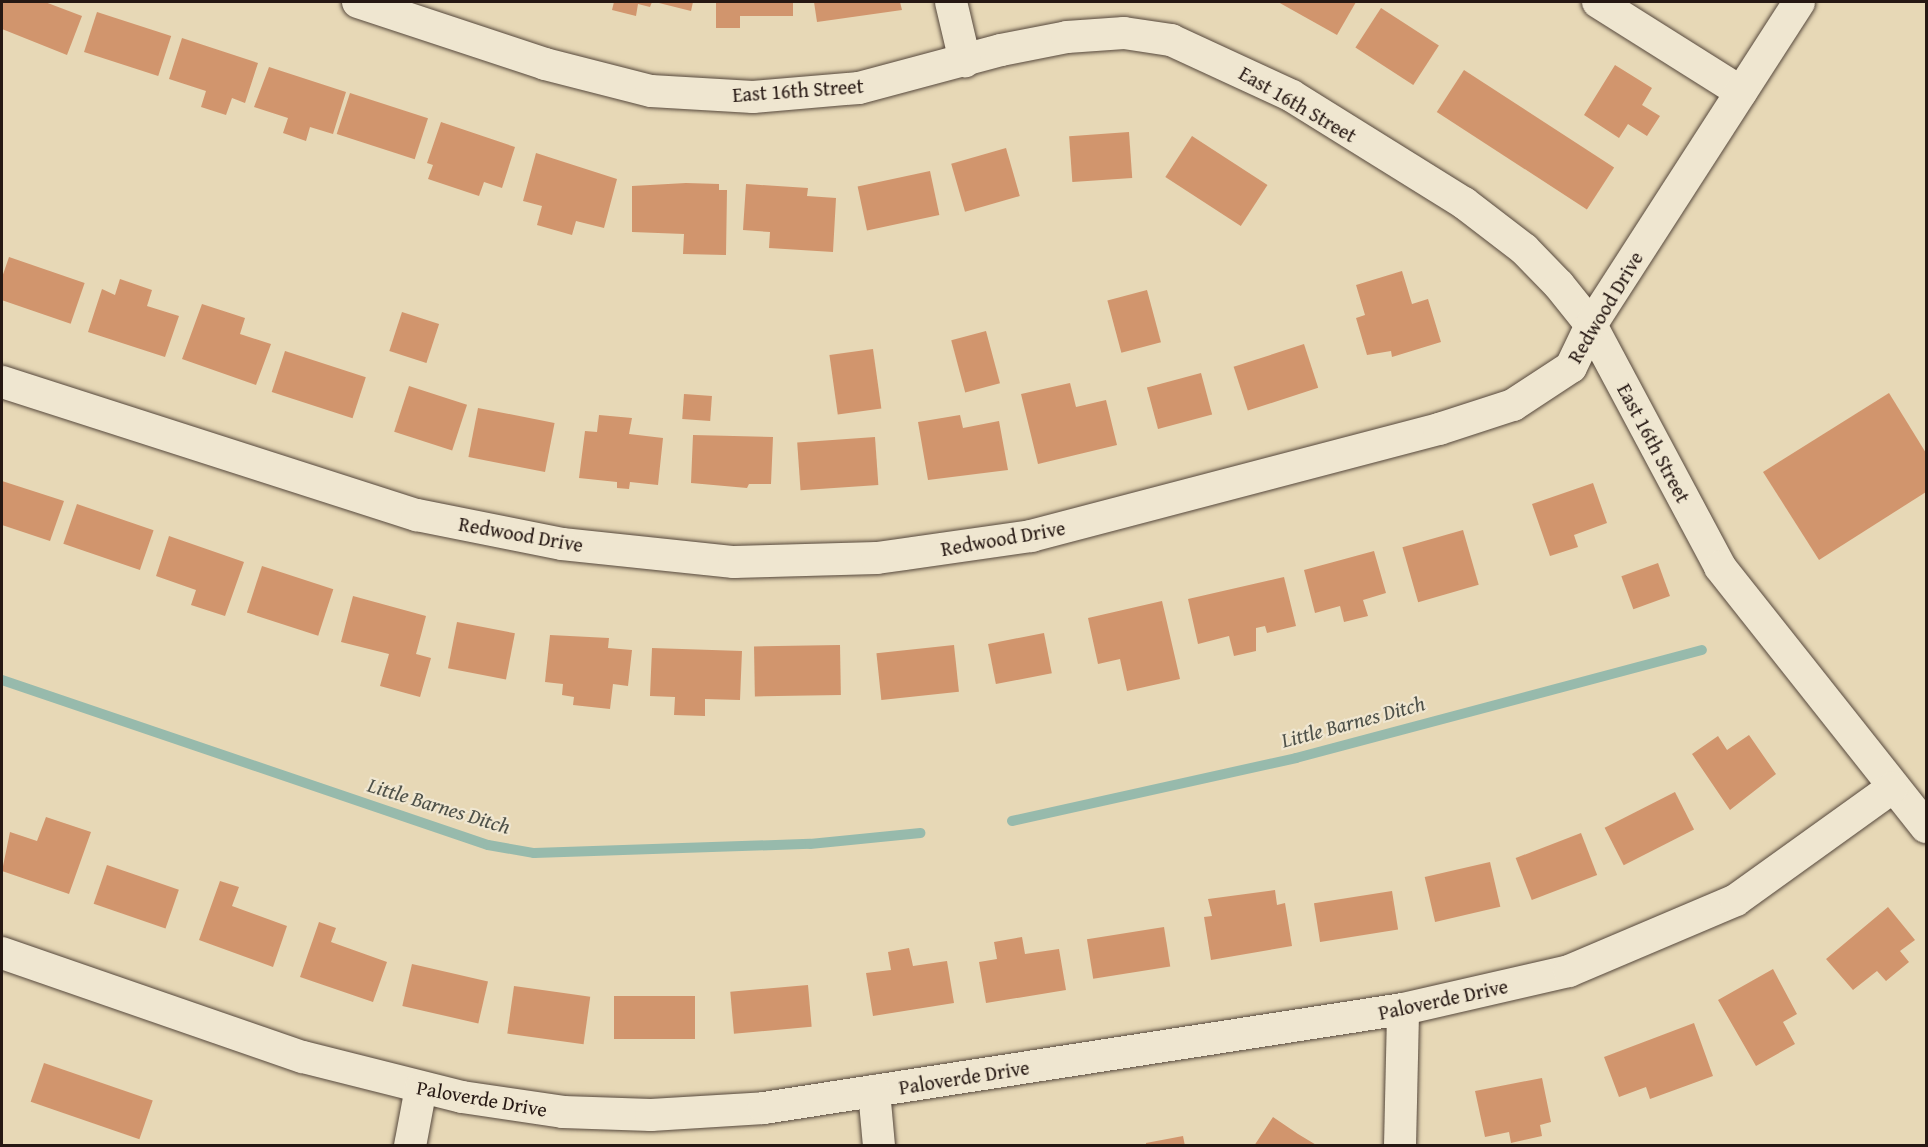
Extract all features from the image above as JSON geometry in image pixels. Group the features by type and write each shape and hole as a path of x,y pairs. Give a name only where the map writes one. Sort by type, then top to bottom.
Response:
{"street":[{"name":"East 16th Street","path":"358,2 545,64 651,91 753,97 859,88 1067,37 1124,33 1171,40 1212,56 1292,96 1464,203 1524,249 1591,325 1720,567 1892,788 1926,827"},
{"path":"951,2 965,61"},
{"path":"1598,2 1741,92"},
{"name":"Redwood Drive","path":"2,382 417,514 562,544 734,562 877,558 1031,536 1136,512 1502,409 1571,367 1591,325 1799,2"},
{"name":"Paloverde Drive","path":"4,962 303,1057 421,1088 562,1112 651,1115 764,1108 1403,1009 1569,971 1736,900 1892,788"},
{"path":"1400,1146 1403,1009"},
{"path":"410,1146 421,1088"},
{"path":"874,1091 879,1146"}],"building":[{"path":"2,2 45,2 82,16 67,55 2,29"},
{"path":"614,2 652,2 650,7 638,4 636,16 612,10"},
{"path":"655,2 693,2 691,11"},
{"path":"716,2 793,2 793,16 740,16 740,28 716,28"},
{"path":"814,2 900,2 902,10 817,22"},
{"path":"1278,2 1356,2 1337,35"},
{"path":"1381,8 1439,46 1413,85 1355,47"},
{"path":"97,12 171,36 158,76 84,52"},
{"path":"182,38 258,63 245,103 232,98 226,115 201,107 206,91 169,79"},
{"path":"1615,65 1652,88 1642,105 1660,116 1647,136 1628,124 1619,138 1584,115"},
{"path":"269,67 346,92 333,134 310,127 306,141 283,133 288,118 254,107"},
{"path":"1464,70 1614,167 1587,209 1437,112"},
{"path":"350,93 428,118 415,159 337,134"},
{"path":"441,122 515,147 502,188 484,182 479,196 428,179 433,165 427,163"},
{"path":"1129,132 1132,178 1072,182 1069,136"},
{"path":"1192,136 1267,185 1241,226 1165,177"},
{"path":"1006,148 1020,196 965,212 951,164"},
{"path":"536,153 617,179 604,228 576,221 572,235 537,225 542,206 523,201"},
{"path":"930,171 939,215 867,230 858,186"},
{"path":"719,184 719,190 727,190 726,255 683,254 684,234 632,232 632,186"},
{"path":"746,184 808,188 807,196 836,198 833,252 769,248 770,232 743,230"},
{"path":"9,257 85,283 71,324 2,300 2,277"},
{"path":"1402,271 1412,304 1428,299 1441,342 1392,357 1391,351 1367,355 1356,318 1365,315 1356,285"},
{"path":"120,279 152,290 147,306 179,316 165,357 88,332 102,289 115,295"},
{"path":"1147,290 1161,342 1121,353 1107,301"},
{"path":"202,304 245,318 240,334 271,344 256,385 182,359"},
{"path":"402,312 439,324 426,363 389,351"},
{"path":"986,331 1000,383 965,392 951,340"},
{"path":"1304,344 1318,388 1248,411 1234,367"},
{"path":"873,349 881,408 838,415 829,355"},
{"path":"285,351 366,377 353,418 272,392"},
{"path":"1201,373 1212,415 1158,429 1147,387"},
{"path":"1070,383 1076,407 1106,400 1117,445 1038,464 1021,394"},
{"path":"409,386 467,405 452,451 394,432"},
{"path":"1889,393 1926,453 1926,492 1819,560 1763,472"},
{"path":"684,394 712,396 710,421 682,419"},
{"path":"478,408 555,423 545,472 468,457"},
{"path":"599,415 632,418 629,434 663,438 658,485 630,482 629,489 617,488 617,482 579,478 585,431 597,432"},
{"path":"960,415 963,428 999,421 1008,470 928,480 918,422"},
{"path":"693,435 773,437 771,484 749,484 747,488 691,483"},
{"path":"875,437 878,485 801,490 797,442"},
{"path":"2,481 64,501 50,541 2,525"},
{"path":"1593,483 1607,523 1574,535 1578,547 1550,556 1532,504"},
{"path":"77,504 154,530 140,570 63,544"},
{"path":"1463,530 1479,585 1418,602 1402,547"},
{"path":"169,536 244,562 225,616 191,605 196,590 156,576"},
{"path":"1374,551 1386,593 1363,600 1368,616 1344,622 1340,606 1315,613 1304,570"},
{"path":"1658,563 1670,596 1633,609 1621,576"},
{"path":"262,566 333,589 318,636 247,613"},
{"path":"1284,577 1296,626 1267,633 1265,626 1256,628 1256,651 1234,656 1229,636 1198,644 1188,599"},
{"path":"353,596 426,616 416,654 431,658 420,697 380,686 389,654 341,642"},
{"path":"1162,601 1180,679 1127,691 1120,659 1098,664 1088,618"},
{"path":"457,622 515,633 506,679 448,668"},
{"path":"1044,633 1052,673 996,684 988,644"},
{"path":"550,635 609,638 608,648 632,650 628,686 613,684 610,709 573,705 574,697 562,695 563,684 545,682"},
{"path":"840,645 841,695 755,696 754,647"},
{"path":"954,645 959,692 881,700 876,653"},
{"path":"652,648 742,651 740,700 705,699 705,716 674,715 675,697 650,696"},
{"path":"1749,735 1776,774 1730,810 1692,754 1718,736 1727,750"},
{"path":"1675,792 1694,829 1624,865 1605,828"},
{"path":"46,817 91,832 69,894 2,871 10,832 37,841"},
{"path":"1581,833 1597,875 1532,900 1516,858"},
{"path":"1490,862 1500,907 1435,922 1425,877"},
{"path":"107,865 179,890 166,929 94,904"},
{"path":"220,881 239,887 232,906 287,926 273,967 199,940"},
{"path":"1275,890 1277,905 1285,903 1292,946 1211,960 1204,917 1212,916 1208,899"},
{"path":"1392,891 1398,930 1320,942 1314,903"},
{"path":"1888,907 1915,940 1900,951 1909,962 1886,981 1877,971 1853,990 1826,959"},
{"path":"319,922 336,928 331,942 387,962 373,1002 300,977"},
{"path":"1164,927 1170,967 1093,979 1087,939"},
{"path":"1022,937 1025,954 1059,949 1066,990 986,1003 979,962 997,959 994,942"},
{"path":"909,948 913,966 947,961 954,1003 873,1016 866,973 891,970 888,952"},
{"path":"412,964 488,982 478,1023 402,1006"},
{"path":"1773,969 1797,1014 1783,1022 1795,1044 1756,1066 1718,1000"},
{"path":"808,985 812,1027 734,1034 730,992"},
{"path":"514,986 590,997 584,1044 507,1034"},
{"path":"614,996 695,996 695,1039 614,1039"},
{"path":"1694,1023 1713,1076 1650,1099 1646,1087 1619,1097 1604,1057"},
{"path":"44,1063 153,1100 139,1139 31,1102"},
{"path":"1542,1078 1551,1122 1540,1125 1542,1136 1511,1143 1509,1132 1485,1137 1475,1091"},
{"path":"1273,1117 1298,1134 1318,1146 1254,1146"},
{"path":"1183,1136 1185,1146 1146,1146 1146,1143"}],"waterway":[{"name":"Little Barnes Ditch","path":"1012,821 1296,758 1702,650"},
{"name":"Little Barnes Ditch","path":"2,680 488,845 534,853 810,844 920,833"}]}
